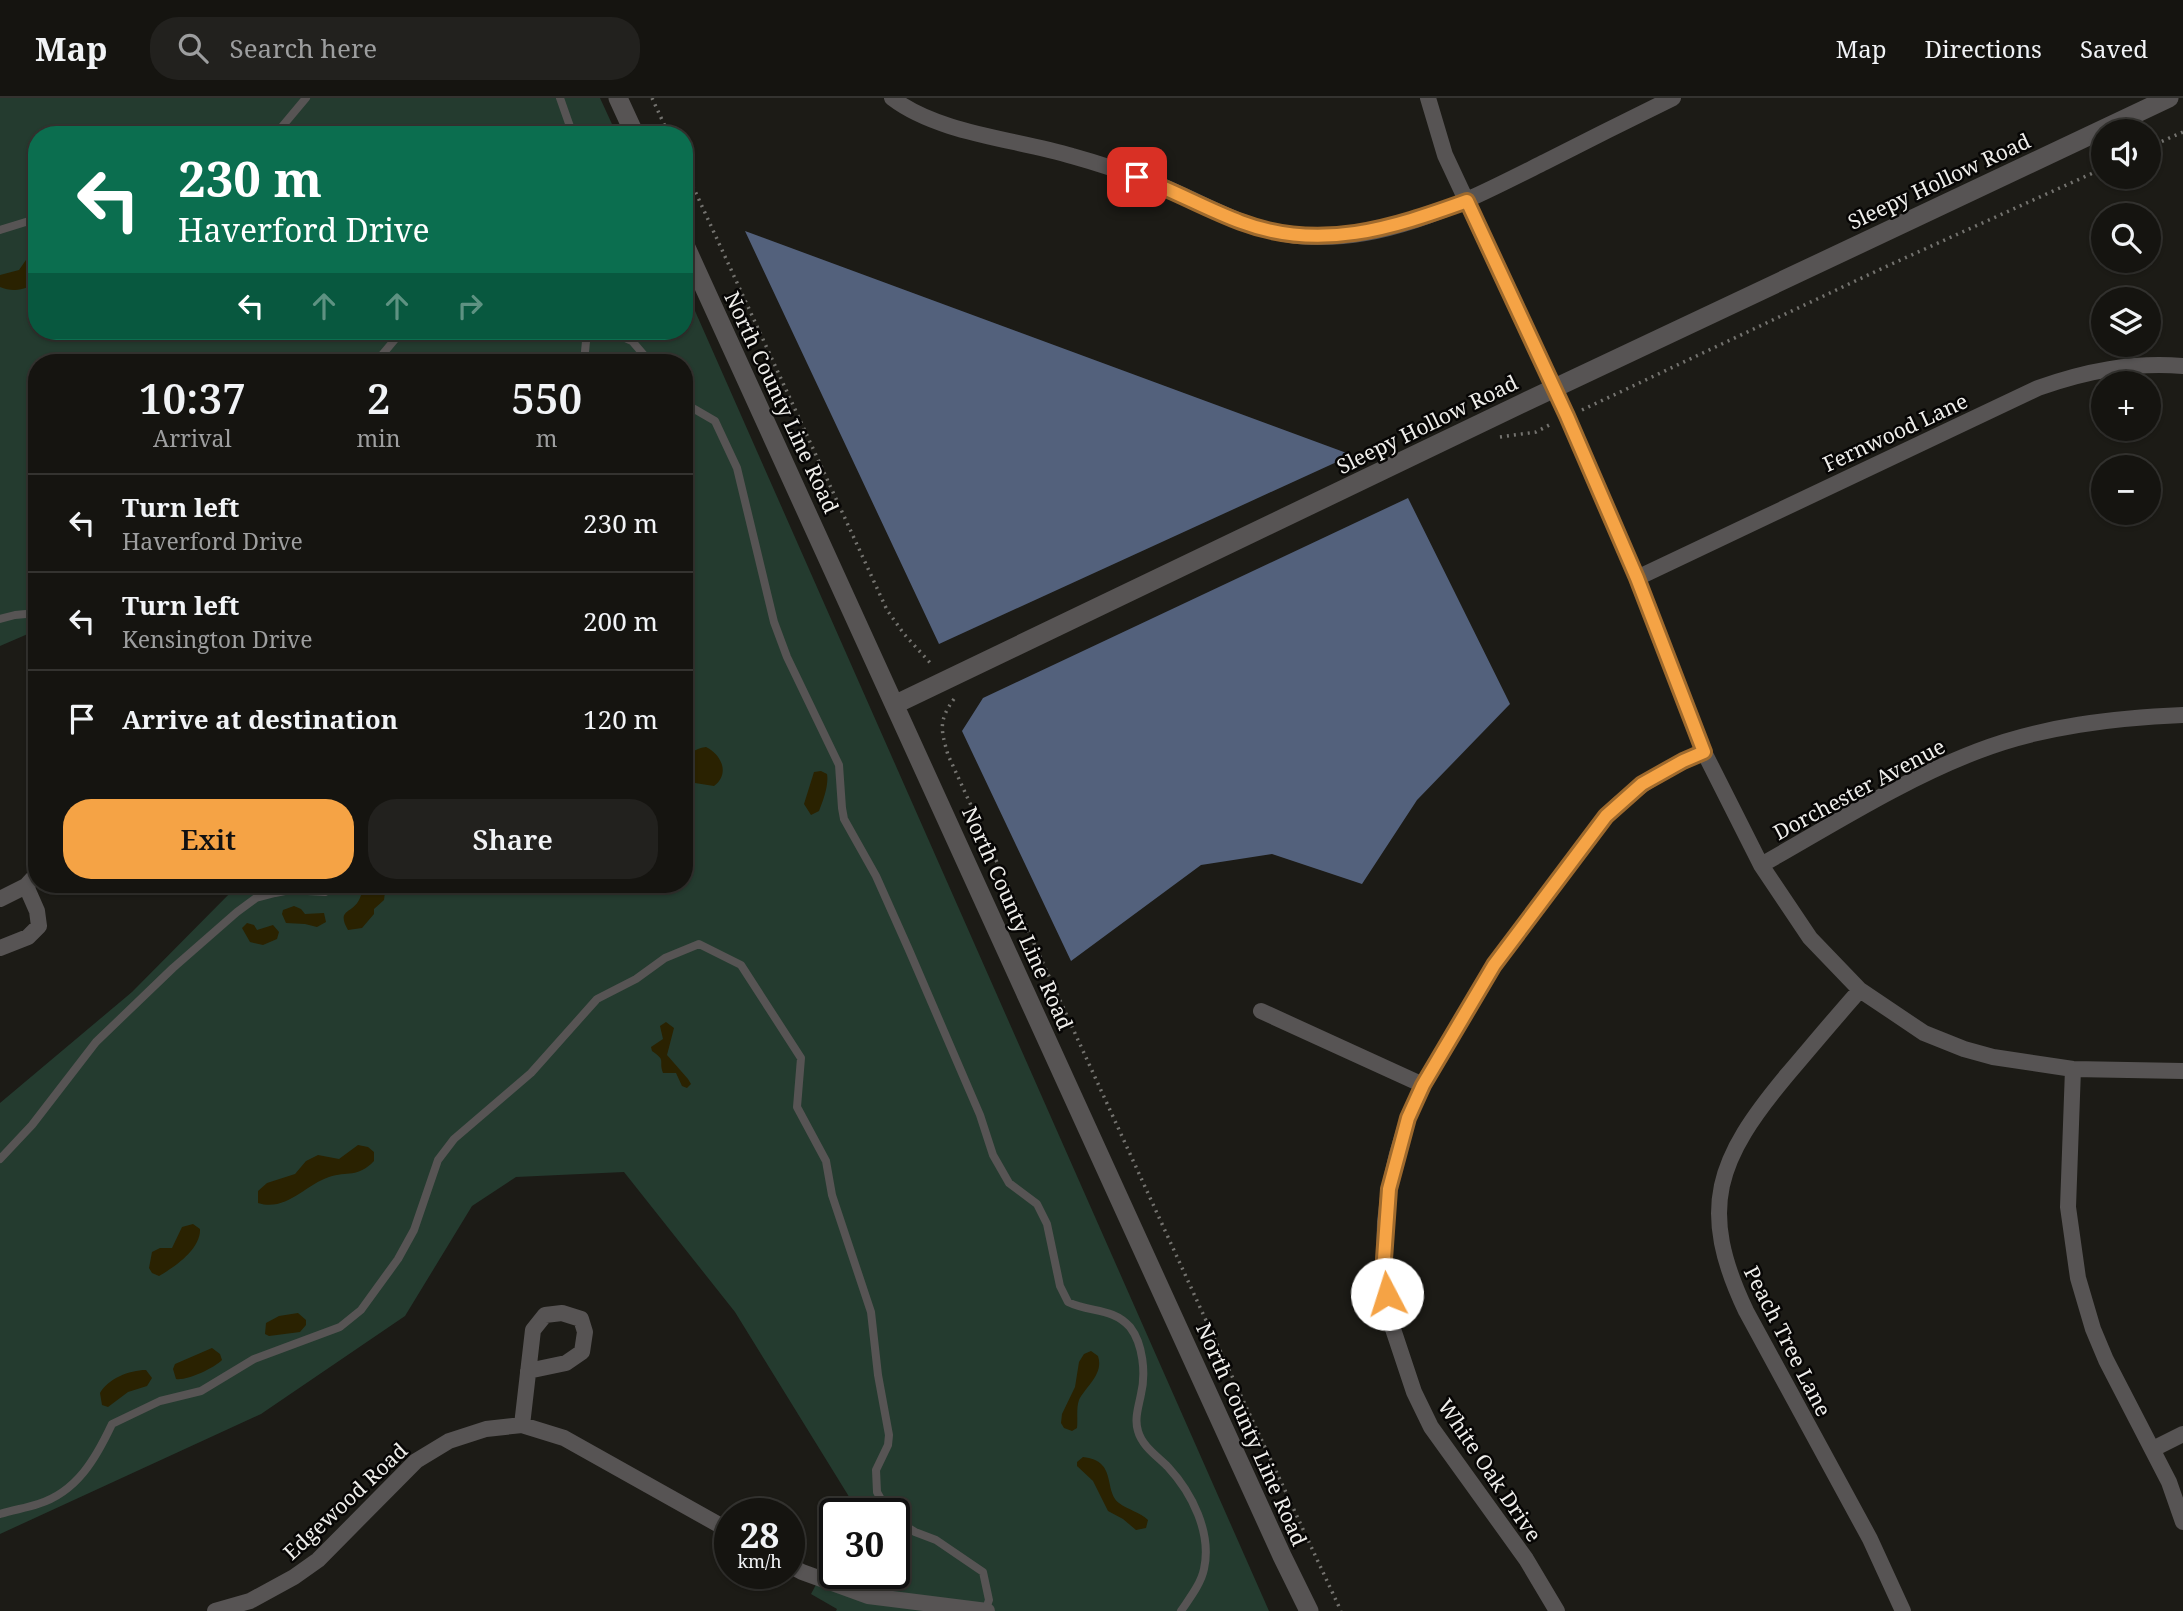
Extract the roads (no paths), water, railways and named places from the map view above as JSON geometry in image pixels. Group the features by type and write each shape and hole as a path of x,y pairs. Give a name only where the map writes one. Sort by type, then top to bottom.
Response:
{"street":[{"path":"618,98 631,126"},
{"path":"892,98 905,108 934,121 1072,156 1158,185 1244,223 1310,237 1390,227 1467,201 1673,98"},
{"path":"1428,98 1445,155 1567,416 1637,578 1704,752 1762,865 1810,938 1860,990 1924,1032 1964,1049 1993,1057 2073,1069 2183,1071"},
{"name":"Sleepy Hollow Road","path":"896,704 1554,388 2169,98"},
{"name":"North County Line Road","path":"693,263 1309,1611"},
{"name":"Fernwood Lane","path":"1637,578 2038,388 2091,371 2160,364 2183,366"},
{"name":"Dorchester Avenue","path":"1762,865 1869,802 1980,750 2066,728 2142,717 2183,715"},
{"name":"White Oak Drive","path":"1557,1611 1526,1559 1431,1427 1414,1392 1393,1329 1384,1259 1389,1189 1408,1118 1423,1085 1494,965 1606,816 1642,784 1704,752"},
{"path":"0,899 28,882"},
{"path":"0,948 28,937 39,926 34,893"},
{"name":"Peach Tree Lane","path":"1860,990 1765,1102 1741,1136 1723,1180 1719,1226 1723,1256 1741,1301 1882,1563 1903,1611"},
{"path":"1261,1011 1423,1085"},
{"path":"2073,1069 2068,1207 2078,1278 2093,1329 2106,1360 2169,1482 2183,1522"},
{"path":"522,1425 528,1371"},
{"name":"Edgewood Road","path":"215,1611 250,1601 295,1577 318,1560 416,1461 449,1441 486,1429 522,1425 564,1438 714,1522"},
{"path":"2153,1449 2183,1434"},
{"path":"805,1573 868,1596 986,1611"}],"lane":[{"path":"283,126 306,98"},
{"path":"560,98 570,126"},
{"path":"0,230 28,223"},
{"path":"383,354 394,340"},
{"path":"630,340 643,354"},
{"path":"693,408 715,421 737,468 774,622 787,657 839,765 844,819 887,901 979,1115 993,1155 1009,1183 1037,1205 1047,1224 1060,1286 1068,1303 1079,1308 1118,1315 1131,1329 1140,1346 1142,1390 1137,1409 1138,1430 1149,1449 1187,1490 1202,1527 1204,1570 1181,1611"},
{"path":"0,619 28,614"},
{"path":"0,1159 32,1125 96,1042 173,968 237,912 256,898 275,893"},
{"path":"0,1514 40,1504 85,1474 112,1424 160,1401 201,1391 254,1359 340,1327 361,1310 375,1294 409,1240 438,1160 454,1139 531,1073 597,999 636,979 665,958 699,944 741,965 802,1058 797,1107 826,1161 832,1195 871,1312 878,1375 889,1435 888,1445 876,1470 877,1492 880,1498"},
{"path":"910,1529 936,1540 983,1572 989,1600 986,1611"}],"water":[{"path":"745,231 1352,455 939,644"},
{"path":"1408,498 1510,704 1417,800 1362,884 1272,854 1201,865 1071,961 962,731 983,698"}]}
